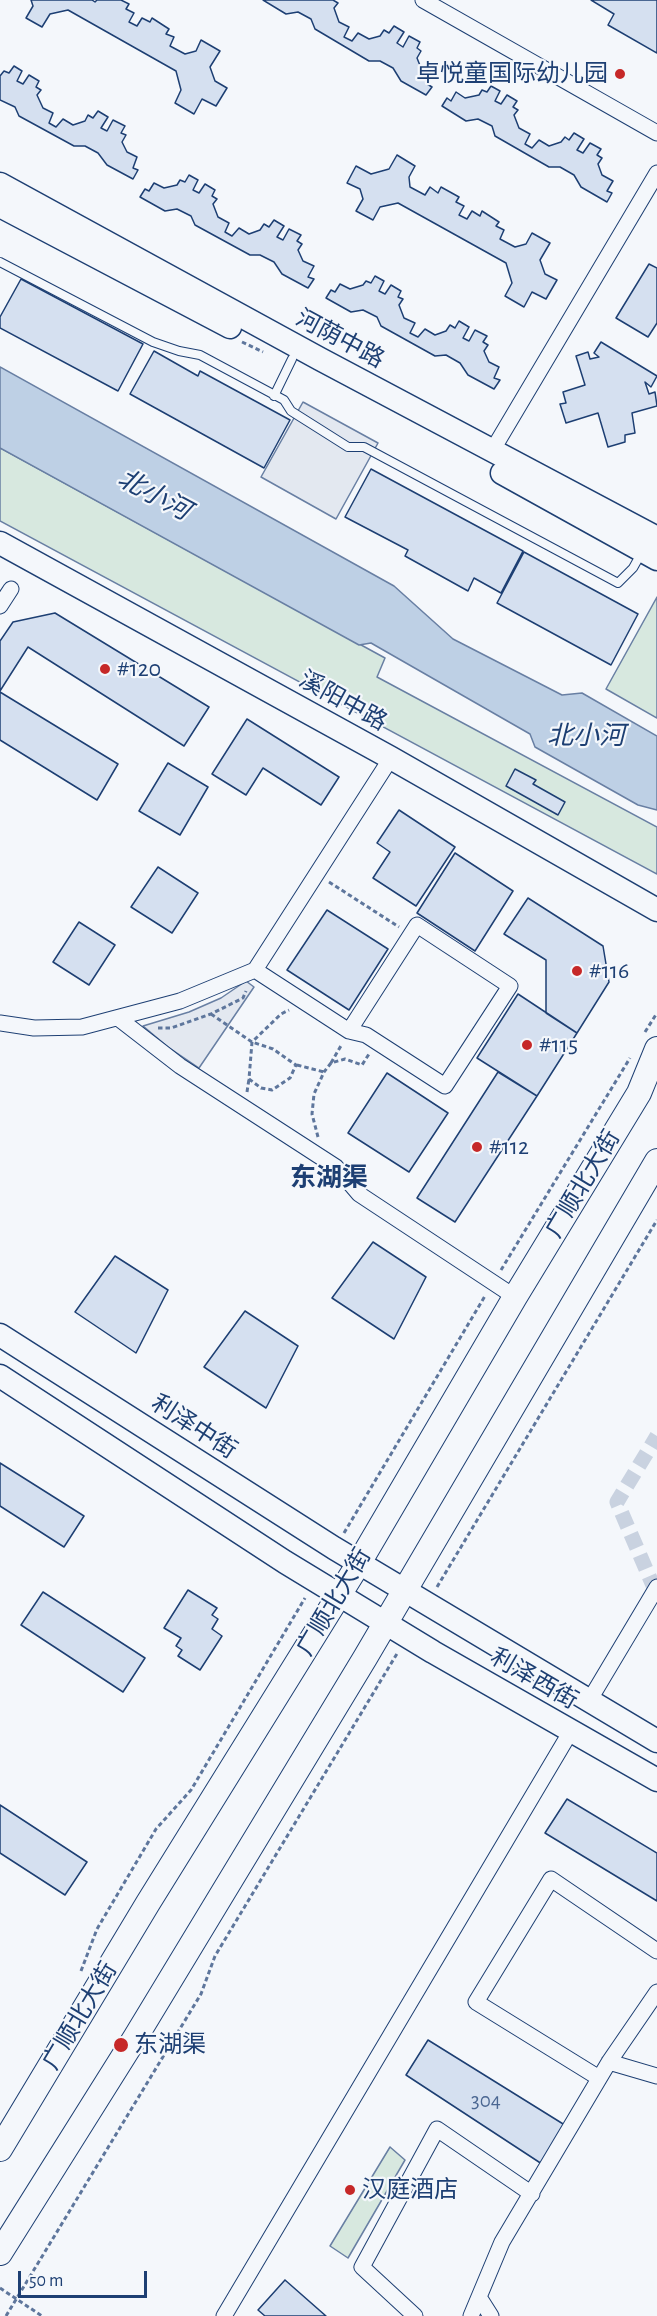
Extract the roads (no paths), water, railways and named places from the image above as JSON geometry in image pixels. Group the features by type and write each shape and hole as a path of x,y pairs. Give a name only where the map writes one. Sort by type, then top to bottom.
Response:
{"main road":[{"name":"广顺北大街","path":"0,2148 148,1903 359,1563 515,1297 639,1093 657,1049"},
{"path":"0,2253 135,2038 657,1161"}],"street":[{"path":"423,0 657,133"},
{"path":"492,451 657,172"},
{"name":"河荫中路","path":"0,184 492,451 652,549"},
{"name":"河荫中路","path":"0,206 291,363 652,549"},
{"name":"溪阳中路","path":"0,543 391,758 657,910"},
{"path":"0,606 11,589"},
{"path":"0,1023 34,1028 82,1027 180,1000 256,970 391,758"},
{"path":"256,970 349,1031 366,1035 445,1086 510,986 417,924 349,1031"},
{"path":"118,1018 180,1066 336,1167 359,1194 515,1297"},
{"name":"利泽中街","path":"0,1335 403,1590"},
{"path":"0,1376 275,1556 339,1595"},
{"path":"589,1701 656,1588"},
{"name":"利泽西街","path":"403,1590 657,1741"},
{"name":"利泽西街","path":"339,1595 407,1637 657,1780"},
{"path":"225,2316 571,1731"},
{"path":"599,2078 476,2002 551,1879 657,1951"},
{"path":"471,2316 502,2242 599,2078 657,1992"},
{"path":"609,2062 657,2076"},
{"path":"415,2316 362,2267 437,2129 532,2194"},
{"path":"479,2297 491,2316"}],"lane":[{"path":"0,262 153,342 200,355 284,400 291,411 348,447 364,447 618,583 652,549"},
{"path":"274,396 291,363"}],"water":[{"name":"北小河","path":"0,367 394,586 453,639 562,695 582,693 657,736 657,810 638,805 535,747 530,734 371,643 359,645 0,448"}],"tunnel":[{"path":"655,1590 617,1502 657,1436"}],"place":[{"name":"卓悦童国际幼儿园","path":"620,74"},
{"name":"#120","path":"105,669"},
{"name":"#116","path":"577,971"},
{"name":"#115","path":"527,1045"},
{"name":"#112","path":"477,1147"},
{"name":"东湖渠","path":"121,2045"},
{"name":"汉庭酒店","path":"350,2190"}],"district":[{"name":"东湖渠","path":"329,1178"}]}
